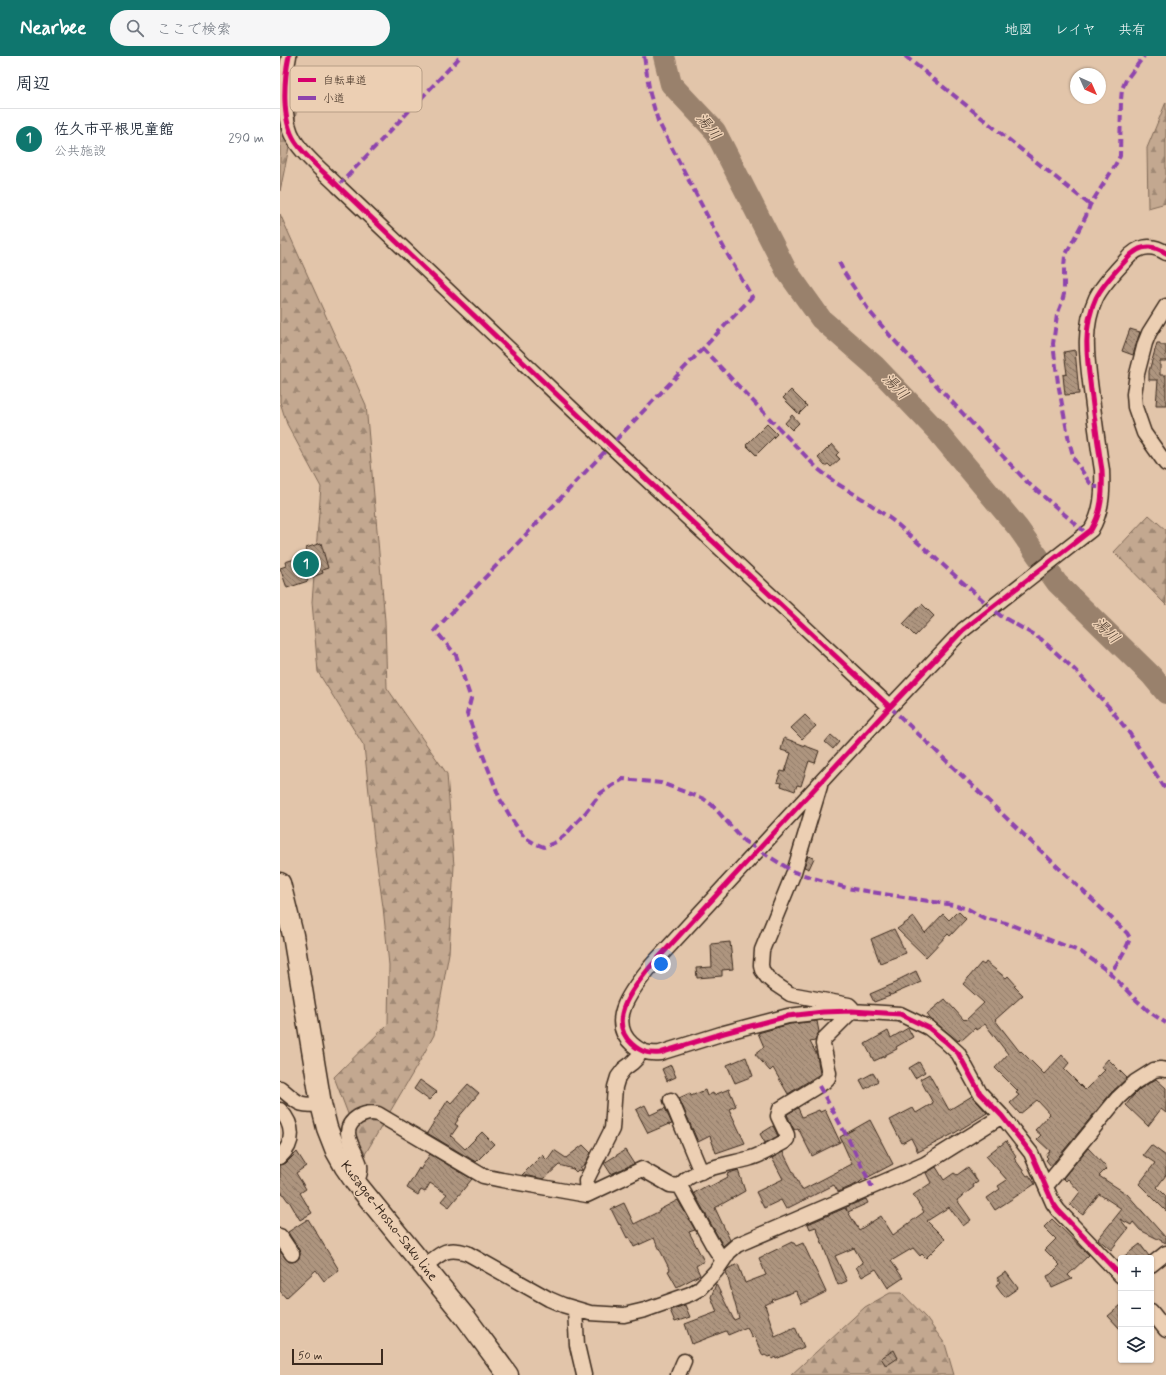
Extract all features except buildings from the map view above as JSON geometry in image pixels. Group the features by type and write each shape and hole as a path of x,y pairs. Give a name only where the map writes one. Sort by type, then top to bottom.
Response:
{"main road":[{"name":"Kusagoe-Hosho-Saku line","path":"280,883 293,935 321,1104 327,1128 336,1151 356,1183 471,1324 508,1375"}],"street":[{"path":"289,56 284,82 285,106 290,131 301,148 344,192 600,435 890,707"},
{"path":"1118,1273 1058,1210 1031,1153 1002,1116 980,1093 958,1053 929,1028 900,1014 852,1011 823,1012 788,1016 724,1033 660,1053 646,1053 641,1051 625,1036 622,1029 622,1017 624,1006 631,991 651,966 963,630 1091,530 1100,509 1102,470 1087,358 1088,324 1091,312 1096,297 1106,283 1128,257 1139,248 1155,248 1166,253"},
{"path":"1166,306 1145,342 1137,374 1134,394 1135,407 1144,433 1166,464"},
{"path":"821,782 794,872 762,950 761,965 762,970 767,977 782,990 790,994 848,1005 852,1008 852,1011"},
{"path":"680,1186 686,1178 701,1172 752,1158 784,1142 787,1139 787,1135 778,1116 780,1108 824,1082 828,1078 829,1073 823,1044 824,1039 852,1011"},
{"path":"587,1195 586,1181 612,1129 615,1087 618,1077 624,1069 637,1058 641,1051"},
{"path":"1046,1186 1118,1098 1140,1079 1154,1070 1166,1070"},
{"path":"280,1088 303,1105 321,1104"},
{"path":"671,1100 701,1172"},
{"path":"280,1110 287,1120 291,1130 290,1144 280,1157"},
{"path":"356,1183 360,1172 360,1165 348,1137 348,1127 352,1120 360,1115 371,1112 378,1114 483,1176 587,1195 642,1169 670,1185 680,1186"},
{"path":"424,1267 439,1254 448,1250 459,1251 466,1253 549,1299 575,1310 590,1313 624,1315 645,1310 690,1294 699,1289 716,1271 729,1252 737,1245 925,1164 1002,1116"},
{"path":"680,1186 723,1261"},
{"path":"280,1236 292,1254"},
{"path":"1154,1262 1166,1253"},
{"path":"575,1310 577,1345 584,1375"},
{"path":"1154,1316 1166,1330"},
{"path":"678,1375 684,1361"}],"green space":[{"path":"280,56 294,56 295,66 290,66 290,112 296,112 280,191"},
{"path":"1166,102 1166,203 1148,208 1147,148"},
{"path":"280,214 366,405 385,621 387,688 447,774 454,866 449,953 434,1035 364,1156 334,1077 388,1024 389,965 364,746 318,672 312,602 321,487 287,424 280,402"},
{"path":"1149,515 1166,530 1166,605 1114,552"},
{"path":"890,1293 902,1293 926,1318 945,1344 954,1375 791,1375 865,1307"}],"waterway":[{"name":"湯川","path":"664,56 671,84 715,131 786,270 821,319 875,366 937,431 1018,528 1057,583 1152,676 1166,693"}],"marked path":[{"path":"422,97 461,56"},
{"path":"644,56 650,94 658,121 725,250 752,297 435,630 456,655 471,699 467,714 500,799 524,837 544,847 556,842 566,834 601,793 623,779 661,783 704,799 712,805 744,841 794,872 847,888 953,905 968,909 984,918 1006,923 1081,952 1110,973 1134,998 1151,1013 1166,1023"},
{"path":"905,56 1090,205"},
{"path":"1102,487 1096,487 1090,483 1074,459 1058,383 1053,344 1057,315 1064,294 1065,256 1086,216 1090,205 1120,156 1122,89 1126,80 1144,56"},
{"path":"338,186 408,112"},
{"path":"839,262 845,274 870,312 893,339 1028,483 1086,533"},
{"path":"702,348 818,469 836,483 866,501 896,523 1001,616 1041,639 1075,670 1109,707 1130,734 1166,790"},
{"path":"890,707 1127,933 1130,938 1128,943 1122,956 1110,973"},
{"path":"819,1086 849,1140 872,1187"}],"cycle path":[{"path":"289,56 285,88 287,122 295,141 315,165 611,446 890,707"},
{"path":"1118,1273 1058,1210 1053,1203 1031,1153 1002,1116 980,1093 958,1053 929,1028 900,1014 852,1011 823,1012 788,1016 724,1033 660,1053 648,1053 638,1049 632,1044 624,1035 621,1024 625,1004 637,983 651,966 963,630 1091,530 1098,516 1102,494 1102,470 1095,425 1087,347 1088,322 1091,310 1096,298 1106,283 1130,255 1140,249 1150,247 1166,253"}],"place":[{"name":"佐久市平根児童館","path":"306,564"}]}
